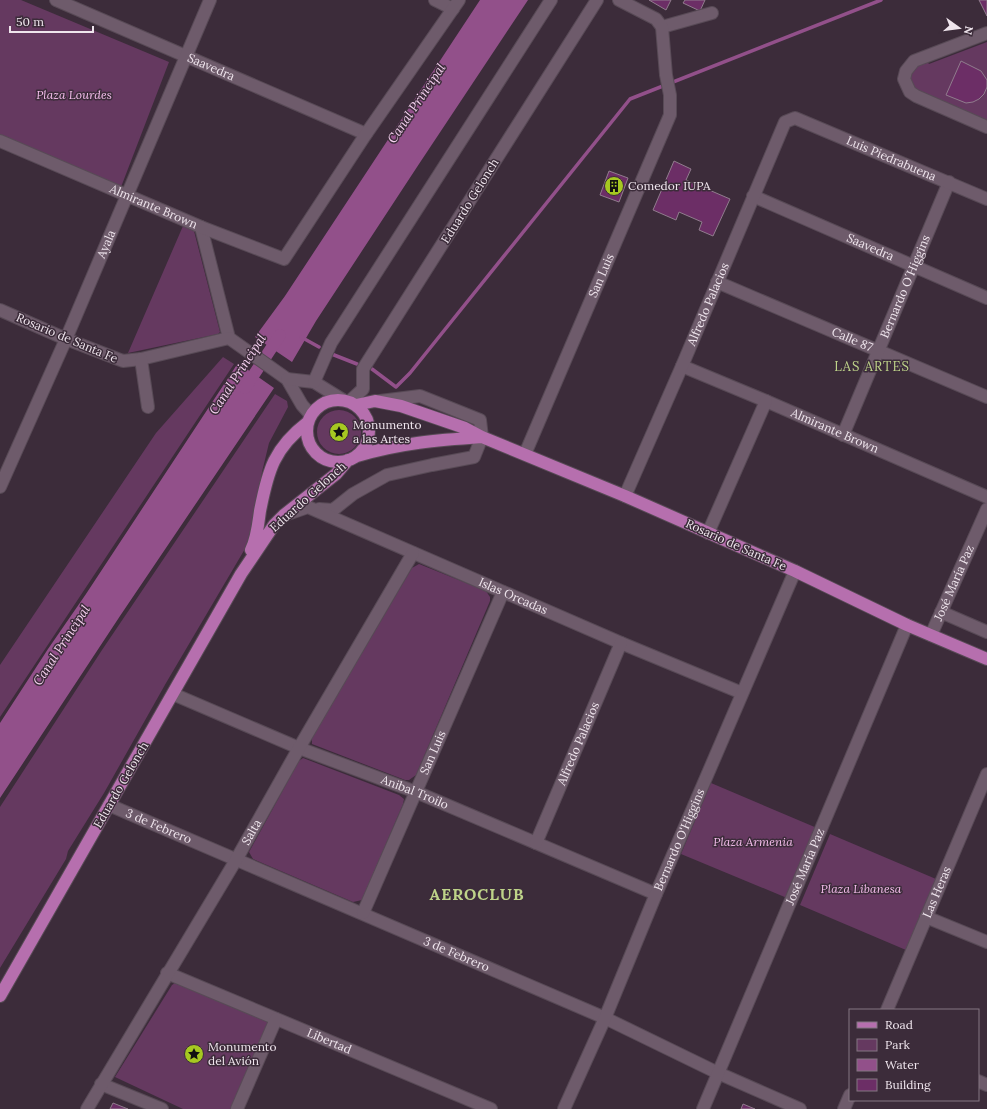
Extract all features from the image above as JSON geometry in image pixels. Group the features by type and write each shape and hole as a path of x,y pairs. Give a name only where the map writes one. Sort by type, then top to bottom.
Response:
{"main road":[{"name":"Eduardo Gelonch","path":"0,996 241,574 274,525 284,515 336,474 366,444 370,430 366,416 350,402 328,401 316,409 310,419 284,444 273,461 253,546 241,574"},
{"name":"Rosario de Santa Fe","path":"350,402 375,402 401,406 465,428 482,437 625,496 795,571 907,625 987,659"},
{"name":"Eduardo Gelonch","path":"310,419 308,435 309,442 317,453 328,460 335,462 352,458"},
{"name":"Rosario de Santa Fe","path":"352,458 379,449 422,441 482,437"}],"street":[{"name":"Saavedra","path":"56,0 366,134"},
{"name":"Ayala","path":"0,487 66,339 210,0"},
{"path":"201,227 284,259 366,134 456,4 435,0"},
{"path":"314,382 331,343 551,0"},
{"name":"Eduardo Gelonch","path":"350,402 363,389 364,368 597,0"},
{"path":"619,0 656,19 662,27 712,14"},
{"name":"San Luis","path":"524,454 670,115 670,95 666,75 662,27"},
{"path":"987,33 914,61 906,71 904,79 910,92 916,96 987,127"},
{"name":"Luis Piedrabuena","path":"795,118 987,199"},
{"name":"Alfredo Palacios","path":"625,496 682,366 785,122 795,118"},
{"name":"Almirante Brown","path":"0,141 127,194 201,227 229,338"},
{"name":"Bernardo O´Higgins","path":"842,434 949,182"},
{"name":"Saavedra","path":"753,196 987,298"},
{"name":"Calle 87","path":"717,282 987,397"},
{"name":"Rosario de Santa Fe","path":"0,310 123,362 229,338"},
{"path":"229,338 287,379 310,419"},
{"path":"141,359 148,407"},
{"name":"Almirante Brown","path":"682,366 987,497"},
{"path":"287,379 314,382 350,402"},
{"path":"708,533 766,401"},
{"path":"284,515 308,507 333,510 353,494 387,475 474,457 482,437"},
{"name":"Islas Orcadas","path":"308,507 621,644 742,692"},
{"name":"José María Paz","path":"931,635 987,509"},
{"name":"Salta","path":"87,1109 236,860 299,748 413,553"},
{"name":"Bernardo O'Higgins","path":"564,1109 605,1018 656,894 795,571"},
{"name":"San Luis","path":"363,913 503,592"},
{"path":"941,612 987,632"},
{"name":"José María Paz","path":"703,1109 907,625"},
{"name":"Alfredo Palacios","path":"536,843 621,644"},
{"name":"Anibal Troilo","path":"173,694 299,748 416,792 656,894"},
{"name":"Las Heras","path":"887,1009 926,917 982,800 987,774"},
{"name":"3 de Febrero","path":"109,805 605,1018 718,1073 800,1109"},
{"path":"926,917 987,942"},
{"name":"Libertad","path":"167,973 491,1109"},
{"path":"236,1109 276,1019"},
{"path":"101,1084 162,1109"},
{"path":"844,1109 849,1097"}],"green space":[{"name":"Plaza Lourdes","path":"0,0 21,0 169,62 121,187 0,137"},
{"path":"987,42 987,122 912,89 909,72 926,60 929,64"},
{"path":"183,226 194,231 220,332 218,334 128,353"},
{"path":"223,357 234,364 0,717 0,665 156,433"},
{"path":"275,394 287,401 288,407 269,443 249,542 166,683 104,793 68,851 66,859 0,968 0,807 102,650"},
{"name":"Monumento a las Artes","path":"339,410 351,414 357,420 361,432 357,444 351,450 339,454 327,450 321,444 317,432 321,420 327,414"},
{"path":"419,564 486,591 490,597 490,601 416,775 409,780 405,780 312,744 312,738 412,568"},
{"path":"303,758 399,795 404,799 362,900 353,902 253,859 249,852 299,761"},
{"name":"Plaza Armenia","path":"711,783 817,828 787,898 681,854"},
{"name":"Plaza Libanesa","path":"830,834 936,879 906,950 800,905"},
{"path":"175,983 272,1023 233,1109 183,1109 115,1077 172,985"}],"water":[{"path":"480,0 528,0 316,321 292,362 255,337 285,296"},
{"path":"238,363 274,388 120,616 0,798 0,723"}],"building":[{"path":"649,0 671,0 666,10"},
{"path":"685,0 705,0 700,11 683,3"},
{"path":"979,0 987,0 987,16"},
{"path":"961,61 981,71 987,80 987,87 984,94 973,102 966,103 946,95"},
{"path":"674,161 691,169 686,180 730,199 713,236 699,230 702,222 679,212 676,220 653,210"},
{"name":"Comedor IUPA","path":"609,171 628,178 619,202 600,195"},
{"path":"113,1103 128,1109 110,1109"},
{"path":"743,1104 755,1109 741,1109"}],"waterway":[{"path":"372,369 396,387 410,373 630,99 881,0"},
{"name":"Canal Principal","path":"245,388 280,335"},
{"path":"301,337 319,347"},
{"path":"329,353 357,364"}],"place":[{"name":"Comedor IUPA","path":"614,186"},
{"name":"Monumento a las Artes","path":"339,432"},
{"name":"Monumento del Avión","path":"194,1054"}],"district":[{"name":"LAS ARTES","path":"872,366"},
{"name":"AEROCLUB","path":"477,894"}]}
